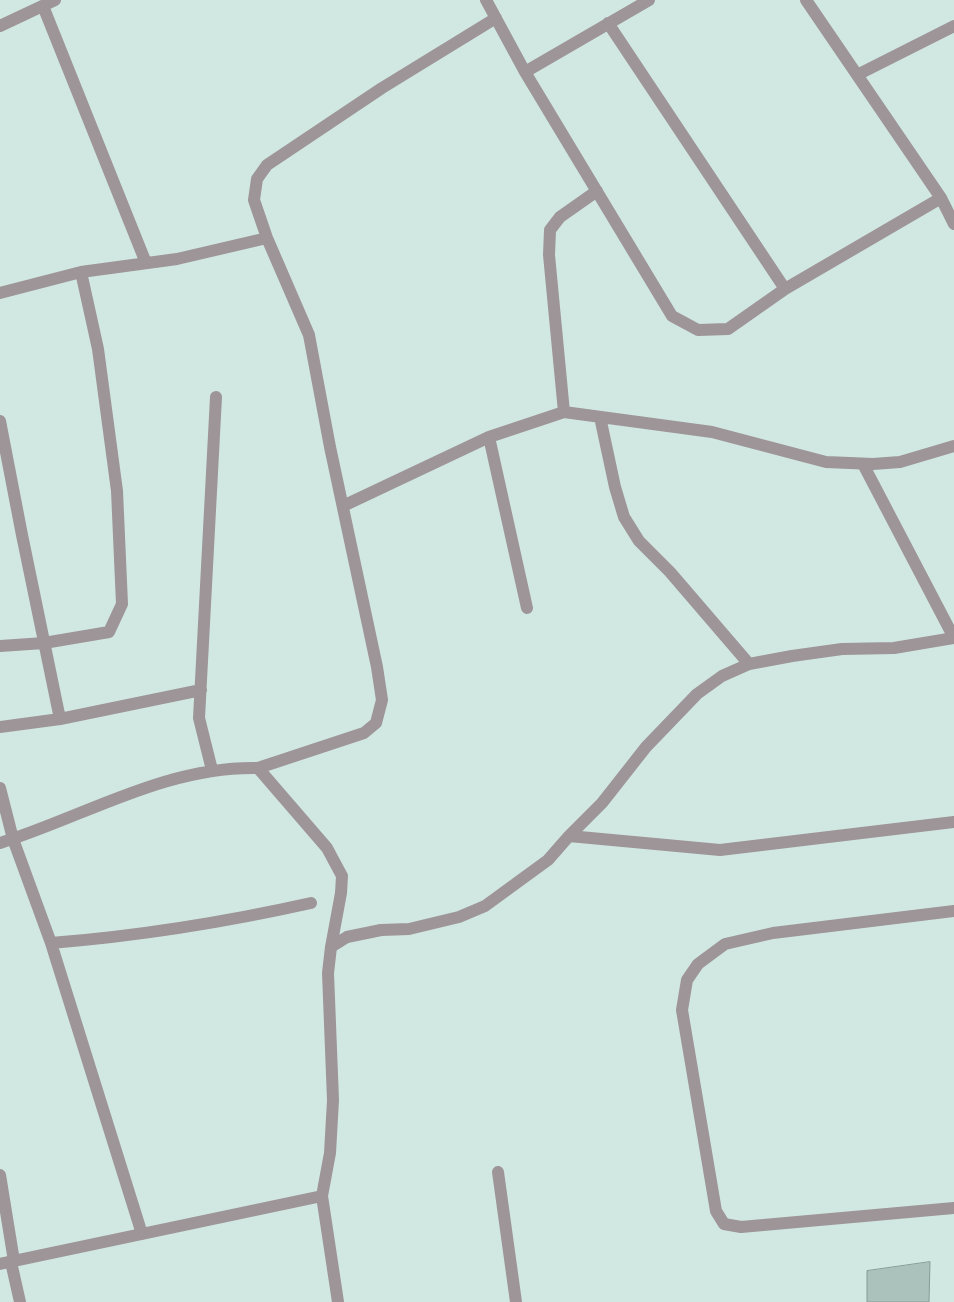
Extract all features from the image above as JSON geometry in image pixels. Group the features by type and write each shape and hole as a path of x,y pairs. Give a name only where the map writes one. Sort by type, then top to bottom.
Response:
{"street":[{"path":"0,26 55,0"},
{"path":"486,0 525,72 672,316 698,330 728,329 785,289 940,198"},
{"path":"525,72 649,0"},
{"path":"806,0 940,198 954,224"},
{"path":"43,6 146,263"},
{"path":"0,843 140,789 212,770 258,768 364,733 376,723 382,700 377,667 309,335 267,238 254,200 256,179 267,165 382,88 496,18"},
{"path":"608,24 785,289"},
{"path":"857,75 954,26"},
{"path":"564,412 549,255 550,230 560,217 597,191"},
{"path":"0,292 81,272 177,259 267,238"},
{"path":"0,646 44,643 109,632 122,604 117,491 98,349 81,272"},
{"path":"212,770 200,718 216,397"},
{"path":"343,506 488,437 564,412 712,432 826,462 863,464 900,462 954,446"},
{"path":"600,418 615,487 624,517 639,541 670,572 749,664"},
{"path":"0,421 60,719"},
{"path":"488,437 527,608"},
{"path":"331,946 347,937 381,930 409,929 459,916 485,906 548,860 602,803 646,747 697,694 722,676 749,664 792,656 842,649 894,648 954,638 863,464"},
{"path":"0,727 60,719 201,690"},
{"path":"258,768 327,848 342,876 328,973 333,1100 330,1153 322,1196 338,1302"},
{"path":"0,788 13,839 51,943 142,1234"},
{"path":"569,836 720,850 954,822"},
{"path":"51,943 104,939 260,915 311,903"},
{"path":"954,911 773,933 725,944 698,964 687,980 682,1010 716,1211 724,1224 741,1227 954,1208"},
{"path":"498,1172 516,1302"},
{"path":"0,1175 8,1262 20,1302"},
{"path":"8,1262 322,1196"}],"building":[{"path":"930,1262 929,1302 867,1302 867,1271"}]}
